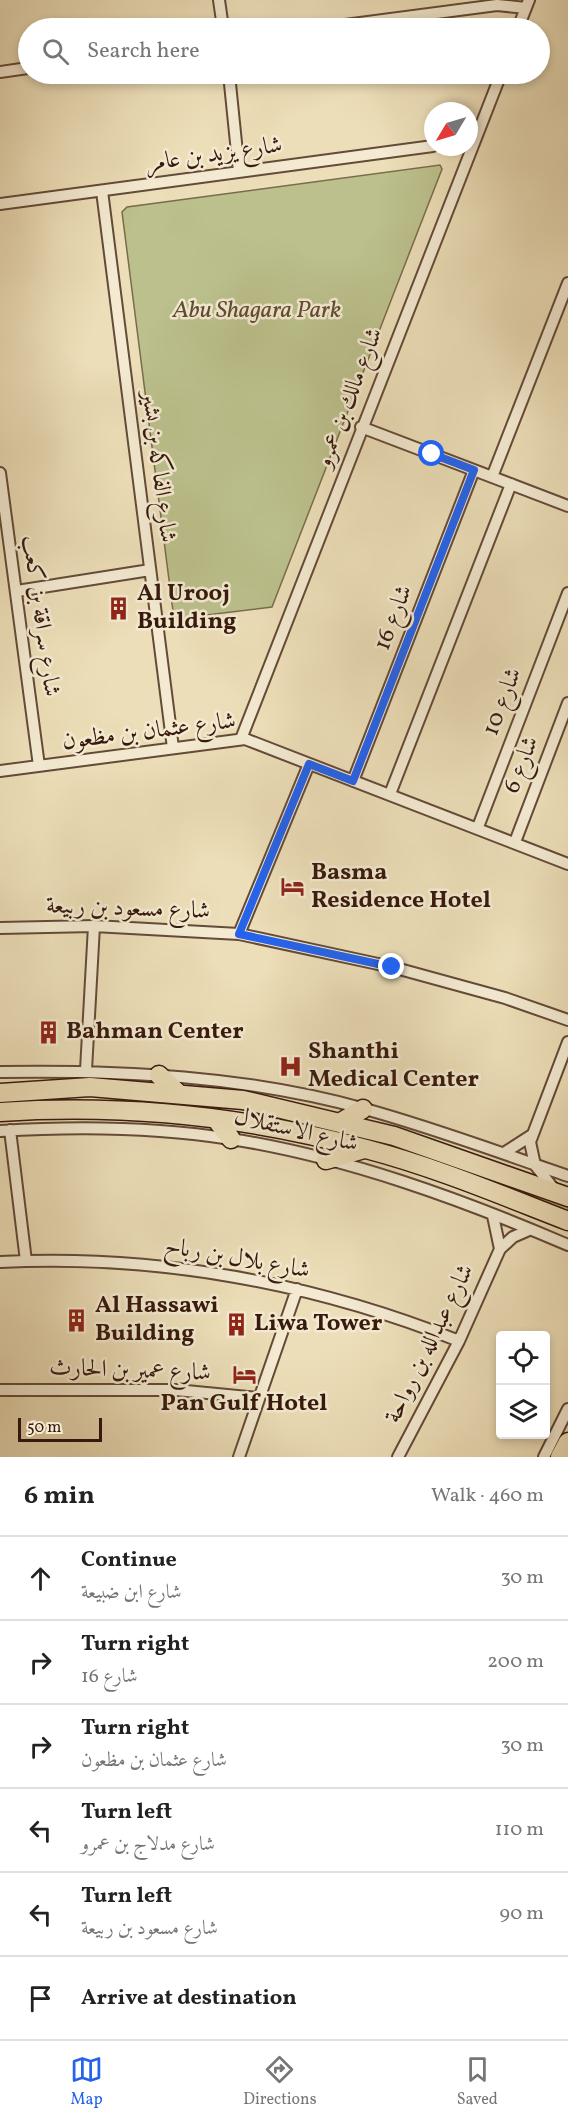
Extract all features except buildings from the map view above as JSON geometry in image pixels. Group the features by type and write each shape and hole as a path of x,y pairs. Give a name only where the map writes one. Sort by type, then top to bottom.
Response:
{"main road":[{"path":"159,1075 178,1094"},
{"name":"شارع الاستقلال","path":"0,1093 90,1087 243,1100 341,1122 428,1146 564,1196"},
{"path":"188,1116 200,1107 246,1113 248,1106 243,1100"},
{"name":"شارع الاستقلال","path":"0,1112 103,1108 216,1119 365,1148 459,1178 568,1221"},
{"path":"341,1122 363,1108"},
{"path":"216,1119 231,1139"},
{"path":"326,1160 365,1148"},
{"path":"525,1204 539,1220 568,1234"},
{"path":"560,1457 568,1442"}],"street":[{"path":"219,0 222,18"},
{"path":"398,18 497,5 528,4 522,18"},
{"path":"0,72 18,69"},
{"path":"230,84 239,172"},
{"name":"شارع مالك بن عمرو","path":"478,126 497,84"},
{"name":"شارع يزيد بن عامر","path":"0,204 424,147"},
{"name":"شارع مالك بن عمرو","path":"241,739 465,156"},
{"name":"شارع الفاكه بن بشير","path":"102,191 173,748"},
{"path":"492,477 568,283"},
{"path":"361,427 568,506"},
{"name":"شارع 16","path":"353,781 474,470"},
{"name":"شارع سراقة بن كعب","path":"0,473 39,766"},
{"path":"390,794 511,484"},
{"path":"17,591 150,570"},
{"name":"شارع 10","path":"478,827 568,593"},
{"name":"شارع 6","path":"515,842 568,703"},
{"name":"شارع عثمان بن مظعون","path":"0,771 241,739 478,827 568,864"},
{"path":"239,934 309,764"},
{"path":"86,1070 94,926"},
{"name":"شارع مسعود بن ربيعة","path":"0,928 94,926 239,934 392,967 505,998 568,1020"},
{"path":"564,1196 535,1165 530,1150 532,1135 568,1042"},
{"name":"شارع الاستقلال","path":"0,1072 86,1070 258,1086 363,1108 504,1152 568,1176"},
{"name":"شارع الاستقلال","path":"5,1130 99,1128 231,1139 326,1160 399,1181 568,1245"},
{"path":"5,1130 26,1260"},
{"path":"504,1152 532,1135"},
{"name":"شارع عبدالله بن رواحة","path":"493,1216 500,1249"},
{"name":"شارع عبدالله بن رواحة","path":"398,1457 459,1341 500,1249 513,1237 529,1230"},
{"name":"شارع بلال بن رباح","path":"0,1262 26,1260 160,1265 297,1289 383,1313 459,1341"},
{"path":"239,1457 297,1289"},
{"name":"شارع عمير بن الحارث","path":"0,1390 176,1390 259,1398"},
{"path":"544,1457 568,1409"}],"green space":[{"name":"Abu Shagara Park","path":"440,165 442,169 272,607 174,619 122,212 127,207"},
{"path":"286,1118 391,1144 469,1169 568,1207 568,1213 284,1125"}],"place":[{"name":"Al Urooj Building","path":"119,608"},
{"name":"Basma Residence Hotel","path":"293,887"},
{"name":"Bahman Center","path":"48,1032"},
{"name":"Shanthi Medical Center","path":"290,1066"},
{"name":"Al Hassawi Building","path":"77,1320"},
{"name":"Liwa Tower","path":"236,1324"},
{"name":"Pan Gulf Hotel","path":"244,1374"}],"route":[{"path":"392,967 331,952 239,934 309,764 353,781 474,470 432,454"}]}
